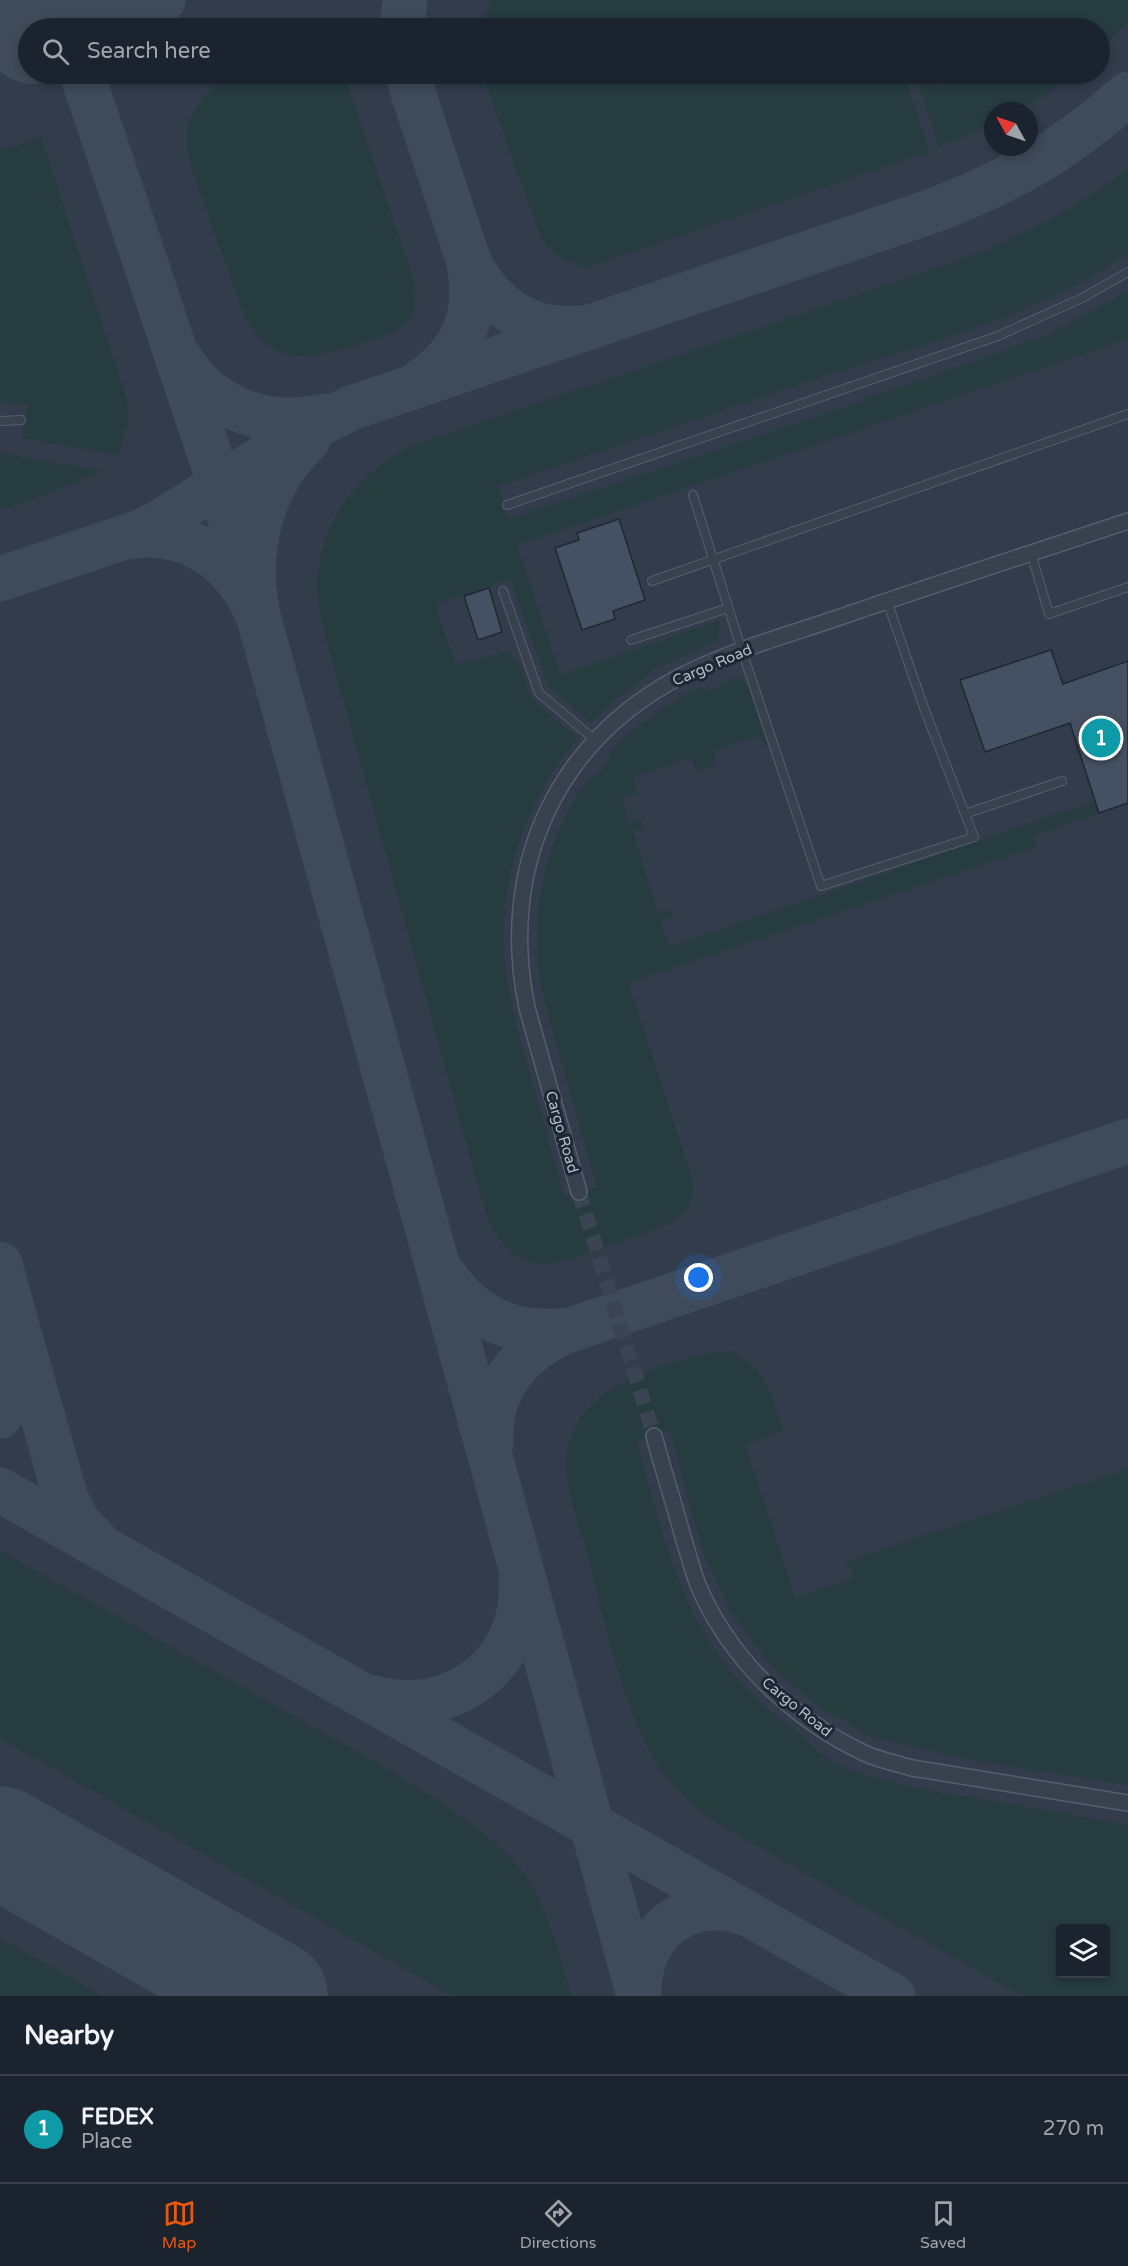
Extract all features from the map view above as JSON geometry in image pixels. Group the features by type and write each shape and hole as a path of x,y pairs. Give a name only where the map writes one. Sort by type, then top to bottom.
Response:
{"street":[{"name":"Cargo Road","path":"579,1192 525,998 519,949 519,915 523,885 531,855 543,820 578,759 615,720 645,696 685,674 742,651 1128,521"},
{"name":"Cargo Road","path":"654,1436 690,1563 722,1632 735,1651 753,1670 809,1720 828,1734 866,1753 912,1768 1128,1803"}],"lane":[{"path":"507,505 998,336 1082,298 1128,272"},
{"path":"652,580 1128,414"},
{"path":"0,421 21,420"},
{"path":"693,495 742,651 821,886 974,837 928,718 887,601"},
{"path":"1031,553 1049,614 1128,587"},
{"path":"503,591 539,693 595,740"},
{"path":"631,640 728,608"},
{"path":"965,814 1062,781"}],"shaded area":[{"path":"0,0 1128,0 1128,1996 0,1996"}],"green space":[{"path":"492,0 1128,0 1128,23 1110,40 1110,18 483,18"},
{"path":"218,84 347,84 415,284 415,303 412,312 408,320 400,327 353,347 302,356 276,350 254,330 245,318 193,173 189,155 187,139 191,118 202,99"},
{"path":"486,84 907,84 929,152 587,267 558,256 539,232"},
{"path":"918,84 936,84 940,88 943,84 1059,84 1033,102 984,102 984,128 939,147"},
{"path":"41,137 127,401 128,424 118,455 22,438 28,404 0,401 0,151"},
{"path":"1128,169 1128,253 1061,292 990,323 953,336 843,370 498,486 508,519 863,401 862,399 895,390 1047,335 1128,292 1128,339 517,545 560,675 718,621 720,623 715,641 657,669 652,669 652,672 617,698 596,719 589,722 548,686 511,579 437,604 437,612 455,664 505,653 513,657 521,667 533,699 576,736 576,740 540,794 526,823 508,884 504,915 504,948 512,1006 564,1197 597,1187 542,988 537,938 542,888 555,839 577,795 592,775 595,777 611,757 609,753 618,743 651,716 702,687 709,691 738,677 746,683 745,686 749,684 769,744 768,747 765,746 760,735 713,751 716,764 696,772 692,757 633,777 637,792 622,799 629,823 641,820 644,828 633,832 658,914 671,911 672,917 660,921 669,947 1095,801 1099,813 1032,836 1036,847 628,983 691,1175 690,1203 683,1214 670,1223 569,1260 543,1264 520,1257 501,1241 484,1207 324,632 318,584 320,559 327,535 338,513 370,474 412,446 969,257 1052,219 1091,196"},
{"path":"0,453 102,471 42,496 0,510"},
{"path":"730,1351 752,1366 766,1384 783,1430 745,1445 795,1598 854,1578 847,1561 1128,1469 1128,1785 970,1760 880,1739 864,1734 844,1719 825,1711 772,1667 730,1611 703,1553 670,1430 637,1441 674,1568 689,1605 708,1640 732,1673 762,1704 803,1736 823,1756 852,1770 904,1785 1128,1825 1128,1996 1022,1996 709,1818 680,1792 656,1762 633,1715 608,1637 572,1501 567,1478 567,1455 573,1432 579,1421 591,1406 607,1393 640,1375 697,1356"},
{"path":"0,1551 398,1775 484,1834 514,1862 534,1890 553,1934 572,1996 453,1996 0,1738"},
{"path":"0,1938 102,1996 0,1996"}],"building":[{"path":"619,519 645,600 613,611 615,619 582,630 555,548 579,540 577,533"},
{"path":"489,588 502,632 478,640 464,596"},
{"path":"1051,650 1063,684 1128,661 1128,803 1099,813 1070,723 985,752 960,680"}],"taxiway":[{"path":"57,0 63,18"},
{"path":"145,18 163,0"},
{"path":"403,18 405,0"},
{"path":"85,84 220,485 258,615 639,1996"},
{"path":"410,84 468,259"},
{"path":"0,579 140,532 160,522 302,433 351,408 963,199 1037,162 1082,132 1128,94"},
{"path":"420,382 448,357 465,329 472,296 468,259 487,290 512,313 543,326 579,328"},
{"path":"182,361 210,392 244,412 283,420 325,416"},
{"path":"127,537 149,535 170,537 207,552 236,579 258,615 254,591 254,567 255,544 260,521 278,477 308,440"},
{"path":"570,1330 1128,1141"},
{"path":"0,1264 21,1340"},
{"path":"442,1272 454,1289 468,1302 497,1321 531,1330 570,1330 537,1348 511,1373 495,1405 491,1443"},
{"path":"0,1416 12,1398 19,1380 21,1340 66,1499 78,1522 96,1541"},
{"path":"0,1490 893,1996"},
{"path":"374,1698 403,1702 431,1700 456,1692 479,1678 497,1660 511,1637 519,1611 521,1581"},
{"path":"0,1836 82,1888"},
{"path":"639,1993 641,1972 647,1953 657,1936 670,1923 685,1914 703,1909 723,1909 745,1913"}],"runway":[{"path":"66,18 121,0"},
{"path":"0,1842 272,1996"}],"tunnel":[{"path":"579,1192 654,1436"}],"place":[{"name":"FEDEX","path":"1101,738"}]}
